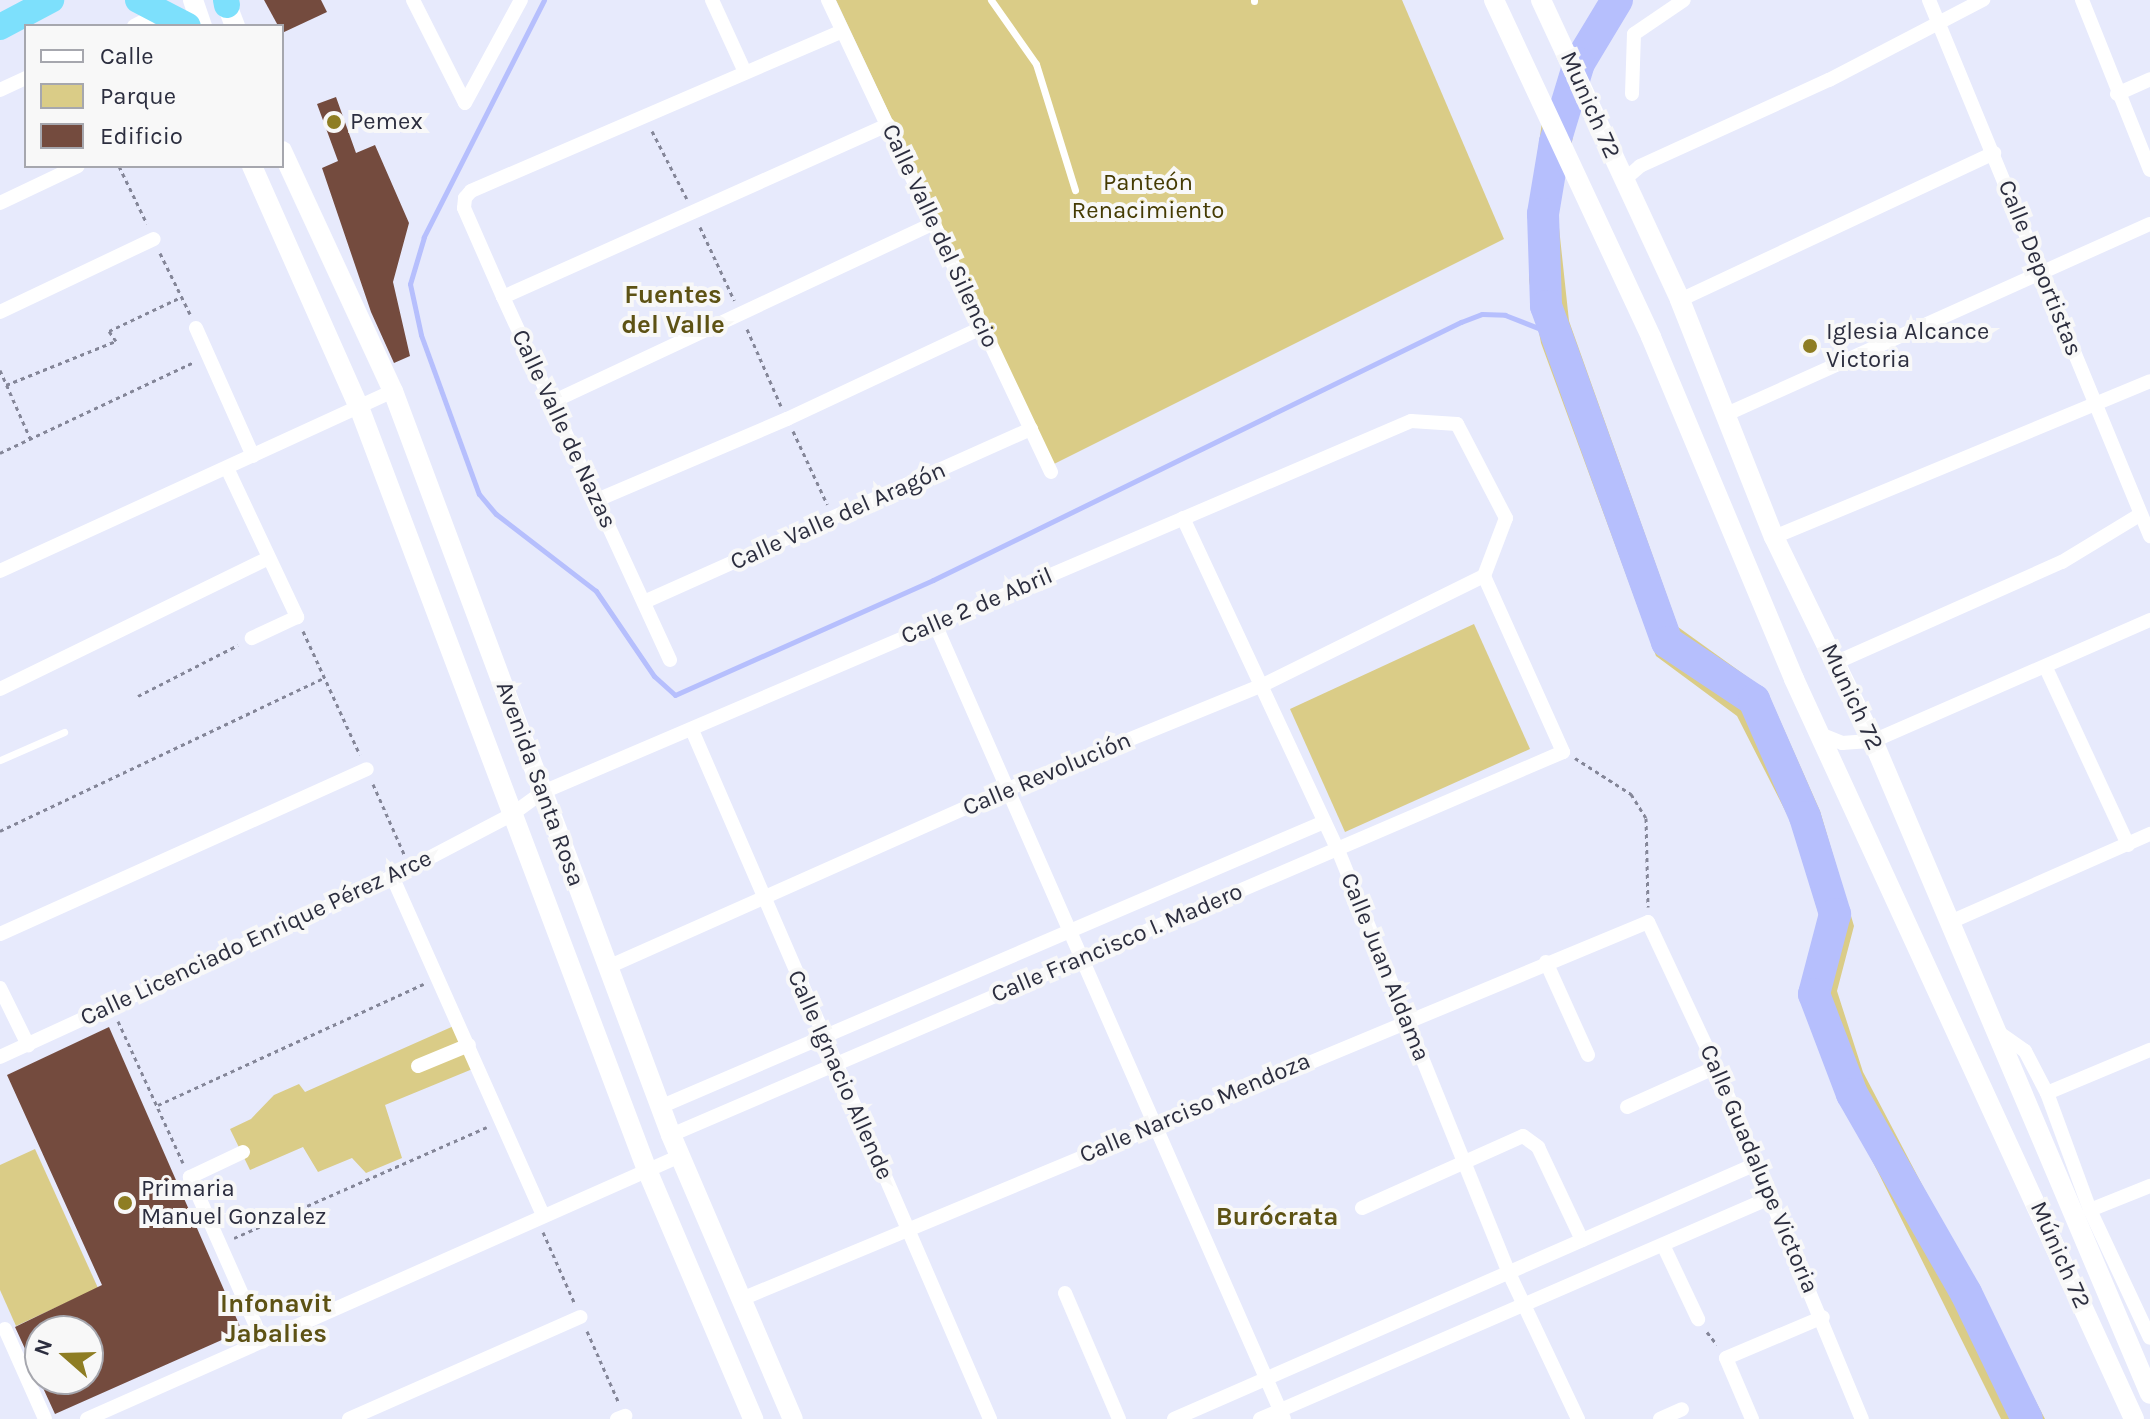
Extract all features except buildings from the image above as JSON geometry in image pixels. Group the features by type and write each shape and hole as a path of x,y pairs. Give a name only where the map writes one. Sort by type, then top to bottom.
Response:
{"highway":[{"path":"0,27 51,0"},
{"path":"138,0 185,24"}],"main road":[{"path":"193,0 201,24"},
{"name":"Munich 72","path":"1494,0 1532,72 1651,337 1820,734 1985,1090"},
{"name":"Munich 72","path":"1542,2 1680,300 1729,413 1774,537 1873,741 2150,1394"},
{"name":"Avenida Santa Rosa","path":"284,155 393,391 660,1107 793,1419"},
{"name":"Avenida Santa Rosa","path":"253,168 359,407 647,1170 753,1419"},
{"name":"Múnich 72","path":"1985,1090 2134,1419"}],"street":[{"path":"413,0 462,103 521,0"},
{"path":"712,0 745,72 842,31"},
{"name":"Calle Valle del Silencio","path":"828,0 1051,472"},
{"path":"1632,94 1634,34 1684,0"},
{"name":"Calle Deportistas","path":"1929,0 1940,20 2150,536"},
{"path":"1624,180 1640,166 1829,80 1983,0"},
{"path":"2082,0 2117,94 2150,170"},
{"path":"138,24 164,11"},
{"name":"Calle Valle de Nazas","path":"670,660 503,297 464,208 465,198 745,72"},
{"path":"0,90 24,79"},
{"path":"2117,94 2150,79"},
{"path":"503,297 888,125"},
{"path":"1680,300 1994,153"},
{"path":"0,203 74,168"},
{"path":"552,402 934,223"},
{"path":"1729,413 2150,224"},
{"path":"0,312 154,239"},
{"path":"597,500 787,419 983,327"},
{"path":"196,328 253,456"},
{"path":"1774,537 2093,401 2150,381"},
{"path":"0,571 393,391"},
{"name":"Calle 2 de Abril","path":"543,792 1411,421 1457,424 1506,518 1484,576"},
{"name":"Calle Valle del Aragón","path":"644,602 1031,429"},
{"path":"227,468 297,617 252,638"},
{"path":"1837,662 2062,562 2141,514"},
{"name":"Calle Juan Aldama","path":"1183,518 1338,850 1508,1271 1578,1419"},
{"path":"0,689 269,558"},
{"path":"1484,576 1563,752"},
{"name":"Calle Revolución","path":"608,967 764,901 1008,789 1261,686 1484,576"},
{"path":"1820,734 1842,743 1873,741 2150,620"},
{"path":"935,624 1282,1415"},
{"path":"2046,668 2128,845"},
{"name":"Calle Ignacio Allende","path":"692,730 990,1419"},
{"name":"Calle Francisco I. Madero","path":"671,1135 1563,752"},
{"path":"0,934 367,769"},
{"name":"Calle Licenciado Enrique Pérez Arce","path":"0,1057 410,868 511,815 543,792"},
{"name":"Calle Francisco I. Madero","path":"660,1107 1070,927 1324,822"},
{"path":"1948,923 2150,834"},
{"path":"392,876 543,1215"},
{"name":"Calle Narciso Mendoza","path":"744,1298 910,1231 1406,1019 1648,922"},
{"name":"Calle Guadalupe Victoria","path":"1648,922 1772,1197 1862,1419"},
{"path":"1546,962 1588,1055"},
{"path":"0,988 28,1045"},
{"path":"1994,1030 2025,1051 2047,1093 2090,1210 2150,1338"},
{"path":"418,1066 469,1045"},
{"path":"2047,1093 2150,1050"},
{"path":"1627,1107 1716,1067"},
{"path":"1362,1208 1512,1138 1531,1140 1582,1240"},
{"path":"243,1152 190,1177 263,1342"},
{"path":"87,1419 115,1414 263,1342 680,1156"},
{"path":"1174,1419 1756,1164"},
{"path":"2090,1210 2150,1186"},
{"path":"1260,1419 1282,1415 1522,1303 1664,1247 1772,1197"},
{"path":"1664,1247 1698,1319"},
{"path":"1065,1293 1119,1419"},
{"path":"349,1419 580,1317"},
{"path":"1752,1419 1726,1358 1823,1317"},
{"path":"5,1329 45,1419"},
{"path":"1660,1419 1682,1409"}],"lane":[{"path":"991,0 1036,64 1075,190"},
{"path":"0,760 64,732"}],"path":[{"path":"120,168 196,328"},
{"path":"6,385 116,341 109,331 181,297"},
{"path":"0,453 208,356"},
{"path":"0,370 30,438"},
{"path":"297,617 410,868"},
{"path":"138,696 252,638"},
{"path":"0,831 324,678"},
{"path":"1563,752 1614,779 1631,794 1646,818 1651,876 1648,922"},
{"path":"158,1105 439,978"},
{"path":"111,1007 190,1177"},
{"path":"221,1244 501,1121"},
{"path":"1698,1319 1726,1358"}],"green space":[{"name":"Panteón Renacimiento","path":"836,0 1402,0 1504,239 1054,464"},
{"path":"1579,63 1573,137 1557,209 1569,321 1678,627 1767,691 1820,811 1854,926 1837,991 1863,1072 2045,1419 2001,1419 1854,1124 1852,1094 1806,1015 1819,915 1793,826 1737,716 1656,656 1541,343 1529,280 1531,199 1542,122"},
{"path":"1474,624 1530,749 1345,832 1290,709"},
{"path":"456,1025 475,1068 385,1105 402,1158 366,1173 352,1158 318,1172 303,1147 250,1170 230,1129 251,1119 274,1095 299,1084 305,1092"},
{"path":"35,1149 98,1288 40,1315 24,1315 24,1322 16,1326 0,1290 0,1165"}],"waterway":[{"path":"544,0 424,237 410,284 421,335 479,494 496,514 596,591 654,676 675,695 933,580 1461,322 1482,314 1505,315 1556,335"},
{"path":"1617,0 1579,63 1555,142 1543,214 1546,306 1667,642 1754,700 1805,817 1835,914 1814,994 1852,1094 1966,1293 2027,1419"}],"place":[{"name":"Pemex","path":"334,122"},
{"name":"Iglesia Alcance Victoria","path":"1810,346"},
{"name":"Primaria Manuel Gonzalez","path":"125,1203"}],"district":[{"name":"Fuentes del Valle","path":"673,310"},
{"name":"Burócrata","path":"1277,1217"},
{"name":"Infonavit Jabalies","path":"276,1319"}]}
